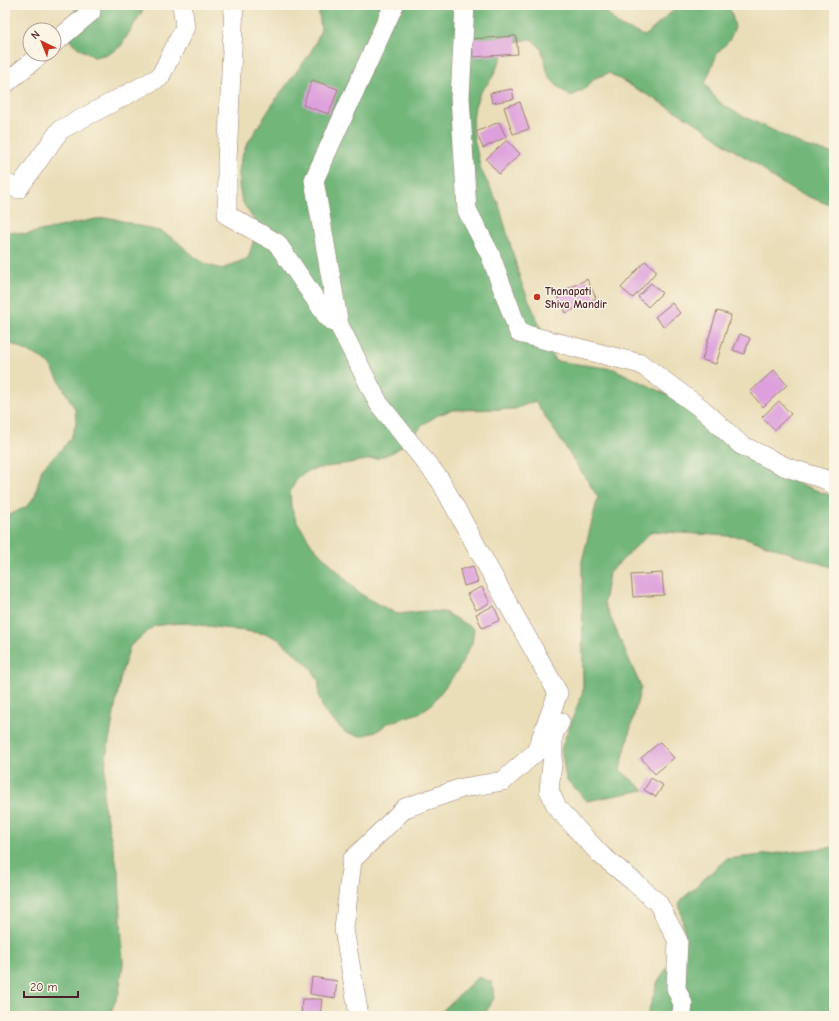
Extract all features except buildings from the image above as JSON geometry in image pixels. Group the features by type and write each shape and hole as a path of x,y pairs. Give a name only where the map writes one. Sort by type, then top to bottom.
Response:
{"street":[{"path":"62,36 91,12 86,5"},
{"path":"5,183 18,189 60,130 160,78 185,27 182,5"},
{"path":"234,5 227,162 227,215 277,243 328,318 339,325"},
{"path":"359,1016 344,929 352,860 405,808 462,788 503,781 536,752 558,693 440,480 378,404 339,325 314,180 394,5"},
{"path":"465,5 460,97 467,210 490,254 519,333 641,364 702,409 741,445 786,466 827,480 834,486"},
{"path":"5,84 31,62"},
{"path":"547,673 561,682 563,717 553,735 553,756 549,790 557,808 601,856 658,903 678,941 676,988 683,1004 682,1014 680,1016"}],"green space":[{"path":"78,5 146,5 121,46 109,54 94,57 80,49 69,40 66,26"},
{"path":"316,5 601,5 618,25 645,36 679,5 725,5 731,11 735,27 729,41 718,52 705,83 713,95 723,105 737,113 805,146 834,154 834,203 825,203 796,192 770,176 760,166 735,151 698,124 609,73 595,78 585,89 571,96 559,88 549,77 541,48 531,39 515,42 504,52 492,78 480,93 475,106 472,129 481,170 499,205 521,282 555,361 614,369 668,395 797,483 834,497 834,568 743,537 652,531 609,573 604,603 641,687 620,770 644,790 587,801 566,779 561,749 583,691 582,561 598,497 535,401 515,409 452,410 438,415 425,423 405,444 393,452 378,458 309,470 297,479 290,492 291,507 296,520 312,545 358,592 397,614 426,611 444,612 474,629 472,643 458,670 431,705 419,713 388,723 376,732 361,736 346,733 324,712 319,697 319,681 311,668 280,640 267,634 185,623 154,626 130,646 121,675 106,757 103,802 119,875 123,964 119,993 109,1016 5,1016 5,517 26,507 35,496 42,468 71,438 76,424 75,409 52,368 42,358 5,341 5,231 27,234 95,219 111,218 162,232 174,239 196,258 208,265 222,269 248,258 258,227 242,201 239,187 241,158 247,144 276,99 309,55 316,42 321,29"},
{"path":"834,847 834,969 830,992 832,1016 647,1016 658,981 686,940 679,902 726,859"},
{"path":"478,977 492,982 494,998 484,1016 437,1016"}],"place":[{"name":"Thanapati Shiva Mandir","path":"537,297"}]}
